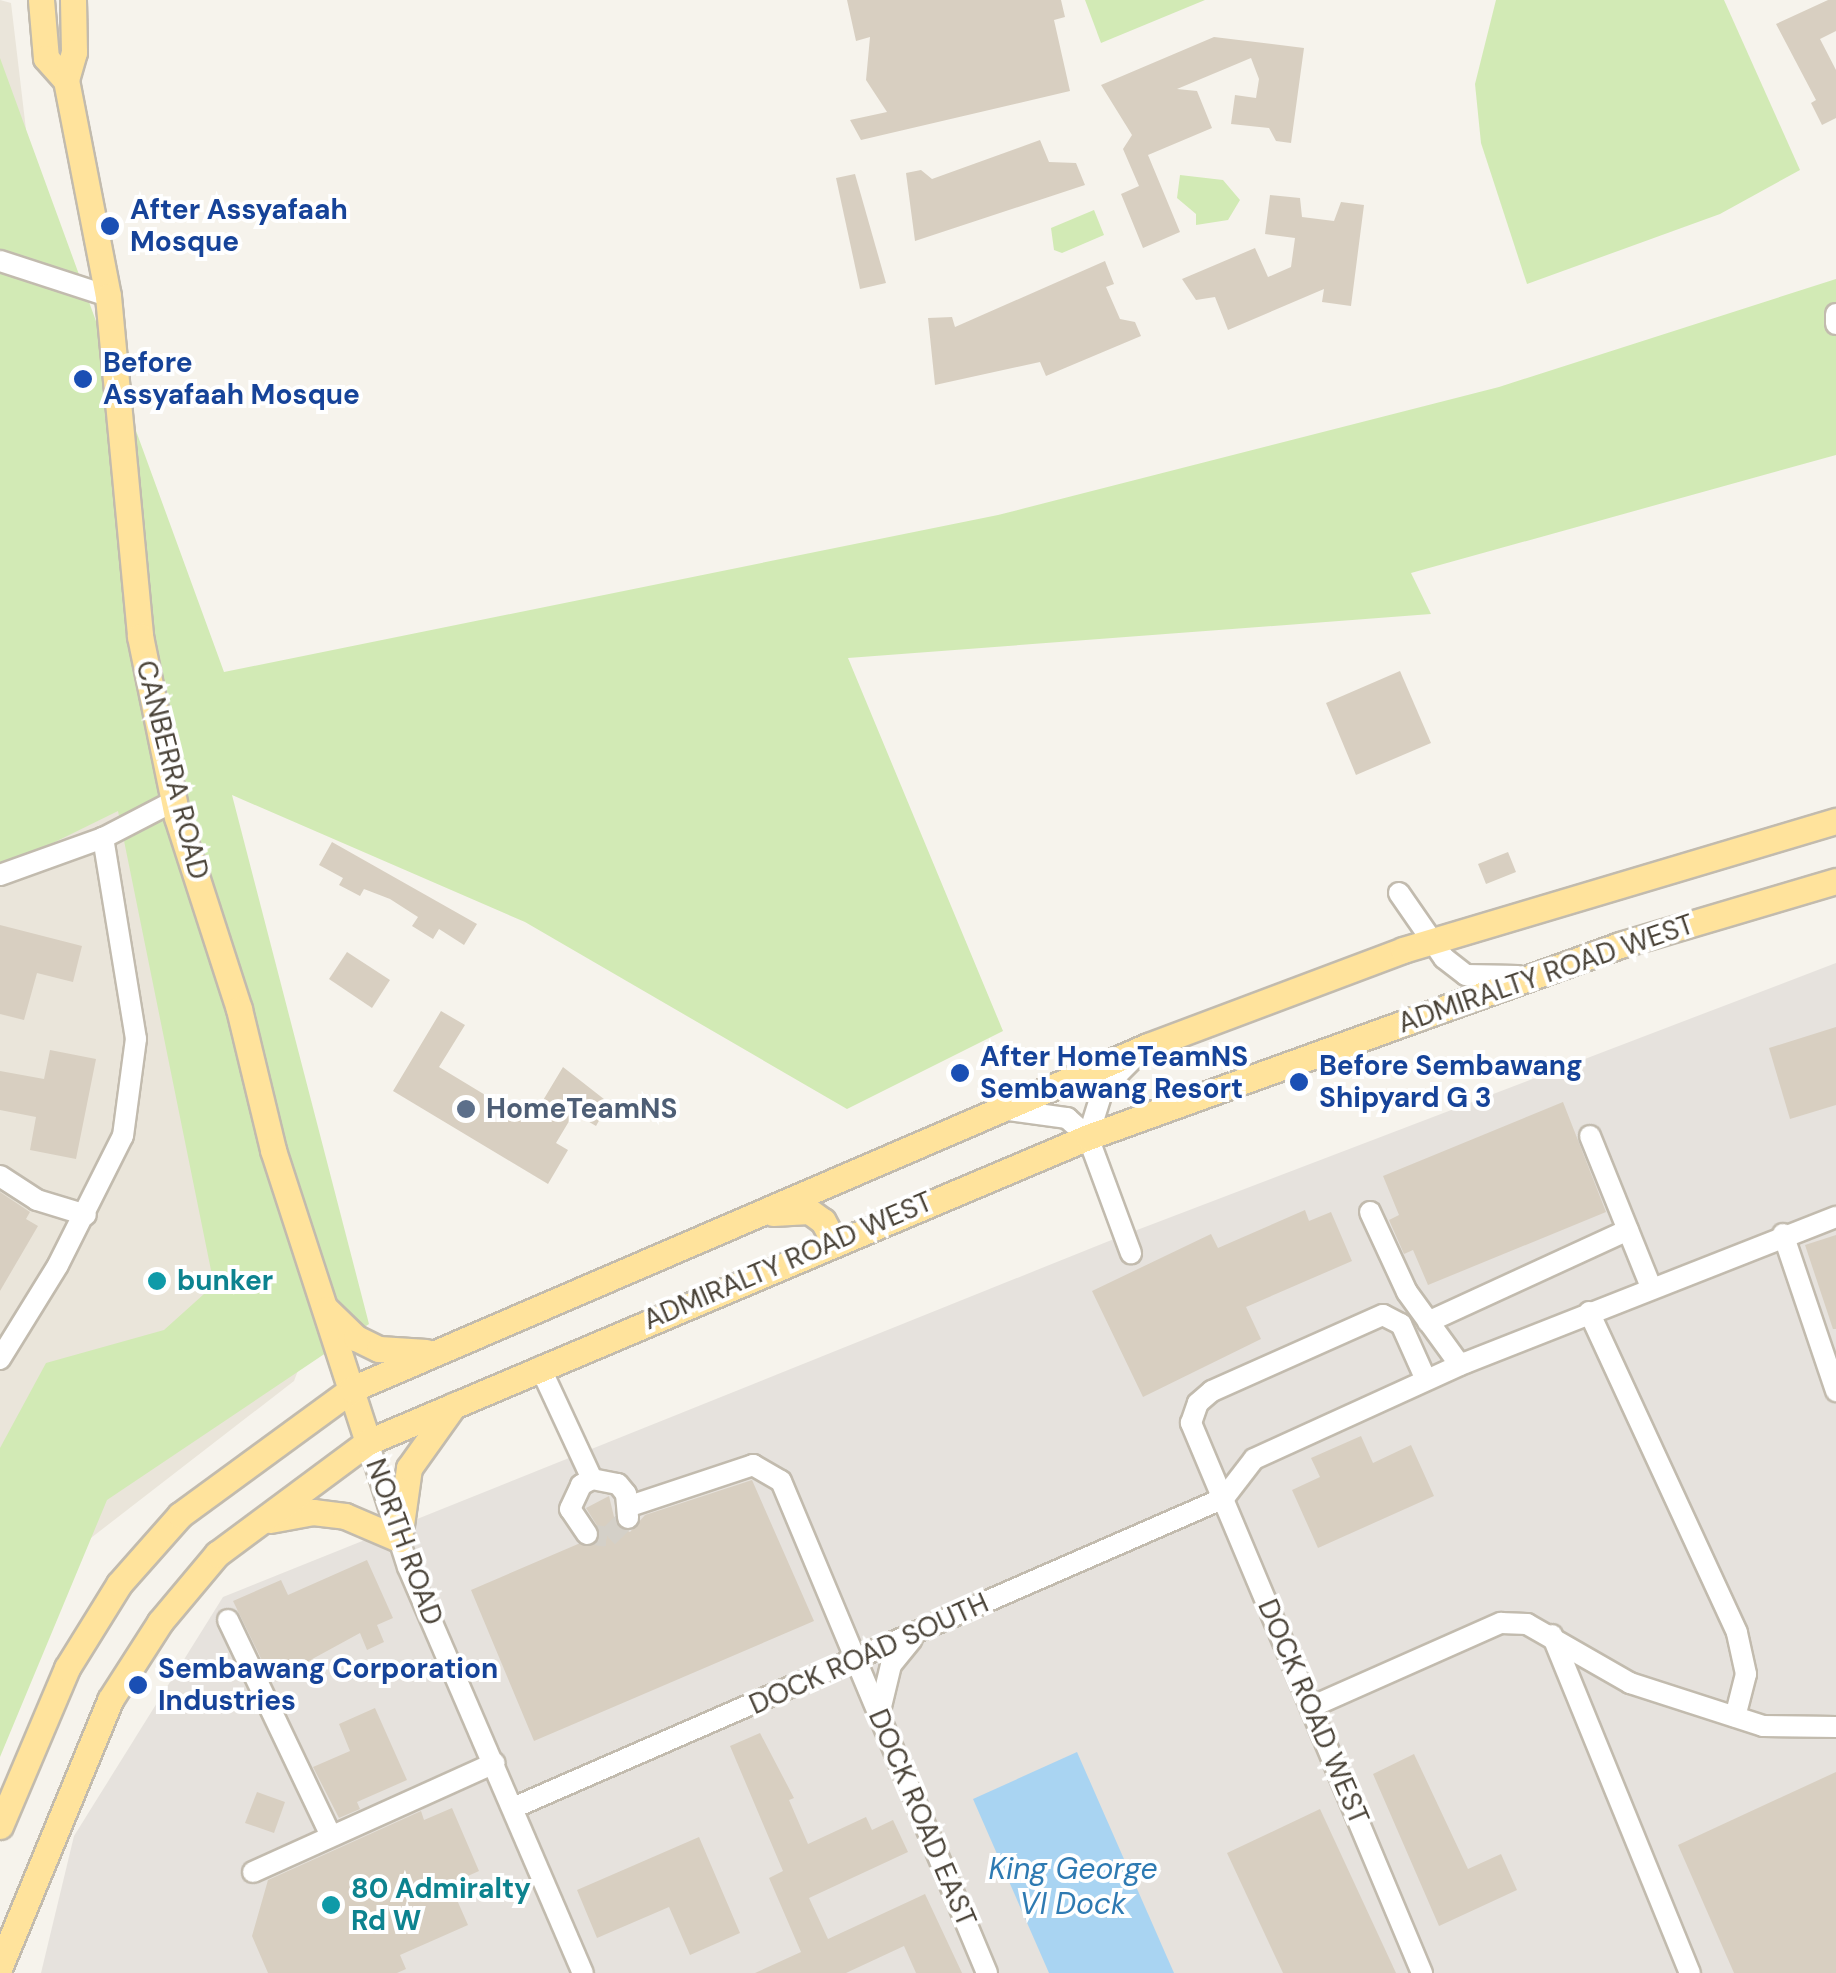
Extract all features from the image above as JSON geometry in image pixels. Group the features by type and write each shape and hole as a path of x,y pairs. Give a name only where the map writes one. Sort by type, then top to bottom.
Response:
{"main road":[{"name":"CANBERRA ROAD","path":"40,0 46,58 66,80"},
{"name":"CANBERRA ROAD","path":"84,0 73,12 66,80 108,296 140,636 174,801 323,1306 368,1442"},
{"name":"ADMIRALTY ROAD WEST","path":"0,1826 66,1668 119,1584 180,1515 352,1389 1148,1046 1432,941 1836,821"},
{"name":"ADMIRALTY ROAD WEST","path":"0,1966 110,1700 160,1622 217,1554 368,1442 832,1240 1088,1137 1535,974 1836,881"},
{"path":"740,1221 809,1211 832,1240"},
{"path":"323,1306 356,1338 379,1349 436,1352"},
{"path":"260,1522 313,1512 370,1523 399,1539 409,1468 458,1401"}],"street":[{"path":"0,261 108,296"},
{"path":"1836,314 1836,324"},
{"path":"0,876 102,838 174,801"},
{"path":"0,1359 86,1215 123,1136 135,1076 136,1039 102,838"},
{"path":"1400,893 1432,941 1466,975 1535,974"},
{"path":"1088,1137 1102,1089 1148,1046"},
{"path":"997,1110 1044,1111 1067,1118 1088,1137 1132,1254"},
{"path":"1590,1136 1651,1288"},
{"path":"0,1176 37,1200 86,1215"},
{"path":"1370,1212 1428,1322 1460,1366"},
{"path":"1224,1498 1254,1459 1426,1380 1783,1234 1836,1217"},
{"path":"1428,1322 1628,1230"},
{"path":"1783,1234 1836,1391"},
{"path":"1589,1312 1736,1633 1746,1674 1736,1717"},
{"name":"DOCK ROAD WEST","path":"1422,1973 1206,1450 1191,1423 1198,1403 1212,1391 1383,1315 1401,1324 1426,1380"},
{"path":"540,1367 592,1479 580,1486 570,1510 587,1534"},
{"name":"NORTH ROAD","path":"368,1442 399,1539 583,1973"},
{"name":"DOCK ROAD EAST","path":"592,1479 618,1484 629,1512 753,1465 768,1470 781,1481 987,1973"},
{"name":"DOCK ROAD SOUTH","path":"514,1808 1224,1498"},
{"path":"228,1620 331,1836"},
{"path":"1311,1707 1501,1623 1527,1624 1552,1635 1630,1683 1763,1726 1836,1727"},
{"path":"879,1716 891,1665 916,1633"},
{"path":"1552,1635 1690,1973"},
{"path":"252,1872 494,1763"}],"shaded area":[{"path":"0,0 11,3 82,602 305,1352 294,1381 87,1541 0,1723"},
{"path":"1836,963 1836,1973 41,1973 74,1836 223,1597 1124,1235"}],"green space":[{"path":"1085,0 1205,0 1101,43"},
{"path":"1496,0 1724,0 1800,170 1720,214 1527,284 1481,143 1475,84"},
{"path":"0,58 224,672 998,515 1499,387 1836,279 1836,455 1411,573 1431,614 848,658 1003,1031 847,1109 525,922 232,795 369,1324 107,1500 0,1757 0,1448 46,1363 164,1330 214,1285 118,811 0,869"},
{"path":"1180,175 1223,180 1240,200 1228,220 1196,225 1196,214 1177,198"},
{"path":"1094,210 1104,235 1062,253 1054,250 1051,228"}],"water":[{"name":"King George VI Dock","path":"1077,1752 1174,1973 1049,1973 973,1799"}],"building":[{"path":"847,0 1061,0 1065,17 1054,20 1070,91 861,140 850,120 887,112 866,80 870,37 856,41"},
{"path":"1836,0 1836,31 1820,39 1836,70 1836,118 1822,125 1811,103 1816,100 1776,24"},
{"path":"1214,37 1304,48 1291,143 1276,141 1269,128 1231,124 1235,95 1256,98 1259,79 1251,58 1177,89 1197,91 1212,128 1148,155 1180,232 1143,248 1121,194 1139,186 1123,149 1132,135 1101,85"},
{"path":"1040,140 1049,162 1076,163 1085,185 915,241 906,173 921,170 932,179"},
{"path":"855,174 886,283 860,289 836,178"},
{"path":"1270,195 1300,198 1302,217 1334,221 1341,202 1364,205 1351,306 1322,302 1324,289 1228,330 1215,297 1196,300 1182,279 1255,248 1268,277 1291,267 1295,238 1265,234"},
{"path":"1105,261 1114,284 1106,287 1120,319 1135,322 1141,336 1046,376 1040,362 935,385 928,318 952,317 955,327"},
{"path":"1400,671 1431,743 1356,775 1326,703"},
{"path":"332,842 477,924 464,945 439,929 433,939 412,926 418,917 390,899 364,889 360,896 339,885 343,878 319,865"},
{"path":"1508,852 1516,872 1486,884 1478,864"},
{"path":"0,925 82,946 73,982 37,973 24,1020 0,1014"},
{"path":"347,952 390,980 372,1008 329,979"},
{"name":"HomeTeamNS","path":"441,1011 465,1025 439,1067 530,1122 563,1067 609,1103 596,1126 574,1113 556,1143 568,1150 548,1184 393,1091"},
{"path":"1836,1027 1836,1105 1790,1119 1769,1048"},
{"path":"50,1050 96,1059 76,1159 30,1150 36,1117 0,1110 0,1071 44,1079"},
{"path":"1563,1102 1606,1212 1428,1285 1413,1250 1404,1254 1389,1220 1399,1215 1383,1176"},
{"path":"0,1192 30,1212 26,1219 38,1226 0,1291"},
{"path":"1305,1210 1309,1221 1331,1212 1352,1261 1246,1307 1261,1339 1143,1397 1092,1291 1211,1234 1218,1248"},
{"path":"1836,1235 1836,1329 1833,1329 1805,1245"},
{"path":"1361,1436 1373,1463 1411,1445 1434,1496 1318,1548 1292,1490 1320,1477 1311,1458"},
{"path":"752,1480 814,1621 534,1741 471,1590 578,1544 595,1545 601,1532 586,1508 609,1496 616,1525 630,1532 645,1515"},
{"path":"367,1560 393,1618 377,1625 384,1642 367,1650 360,1633 272,1681 233,1601 281,1580 288,1595"},
{"path":"375,1708 407,1780 357,1802 360,1809 339,1818 313,1767 350,1751 339,1724"},
{"path":"760,1733 794,1798 789,1800 808,1844 866,1817 872,1830 893,1820 908,1852 809,1898 828,1939 925,1894 962,1973 916,1973 904,1946 846,1973 755,1973 801,1952 769,1878 783,1871 730,1746"},
{"path":"1414,1754 1468,1869 1501,1854 1517,1890 1439,1926 1373,1774"},
{"path":"1836,1772 1836,1973 1734,1973 1678,1845"},
{"path":"257,1792 285,1802 274,1833 245,1823"},
{"name":"80 Admiralty Rd W","path":"452,1808 479,1871 450,1884 468,1925 400,1955 406,1969 397,1973 268,1973 252,1936 268,1880 421,1811 424,1820"},
{"path":"1320,1809 1396,1973 1283,1973 1227,1853"},
{"path":"699,1837 740,1933 690,1955 669,1907 597,1938 577,1890"}],"tunnel":[{"path":"587,1534 608,1537 628,1518"}],"place":[{"name":"After Assyafaah Mosque","path":"110,226"},
{"name":"Before Assyafaah Mosque","path":"83,379"},
{"name":"After HomeTeamNS Sembawang Resort","path":"960,1073"},
{"name":"Before Sembawang Shipyard G 3","path":"1299,1082"},
{"name":"HomeTeamNS","path":"466,1109"},
{"name":"bunker","path":"157,1281"},
{"name":"Sembawang Corporation Industries","path":"138,1685"},
{"name":"80 Admiralty Rd W","path":"331,1905"}]}
